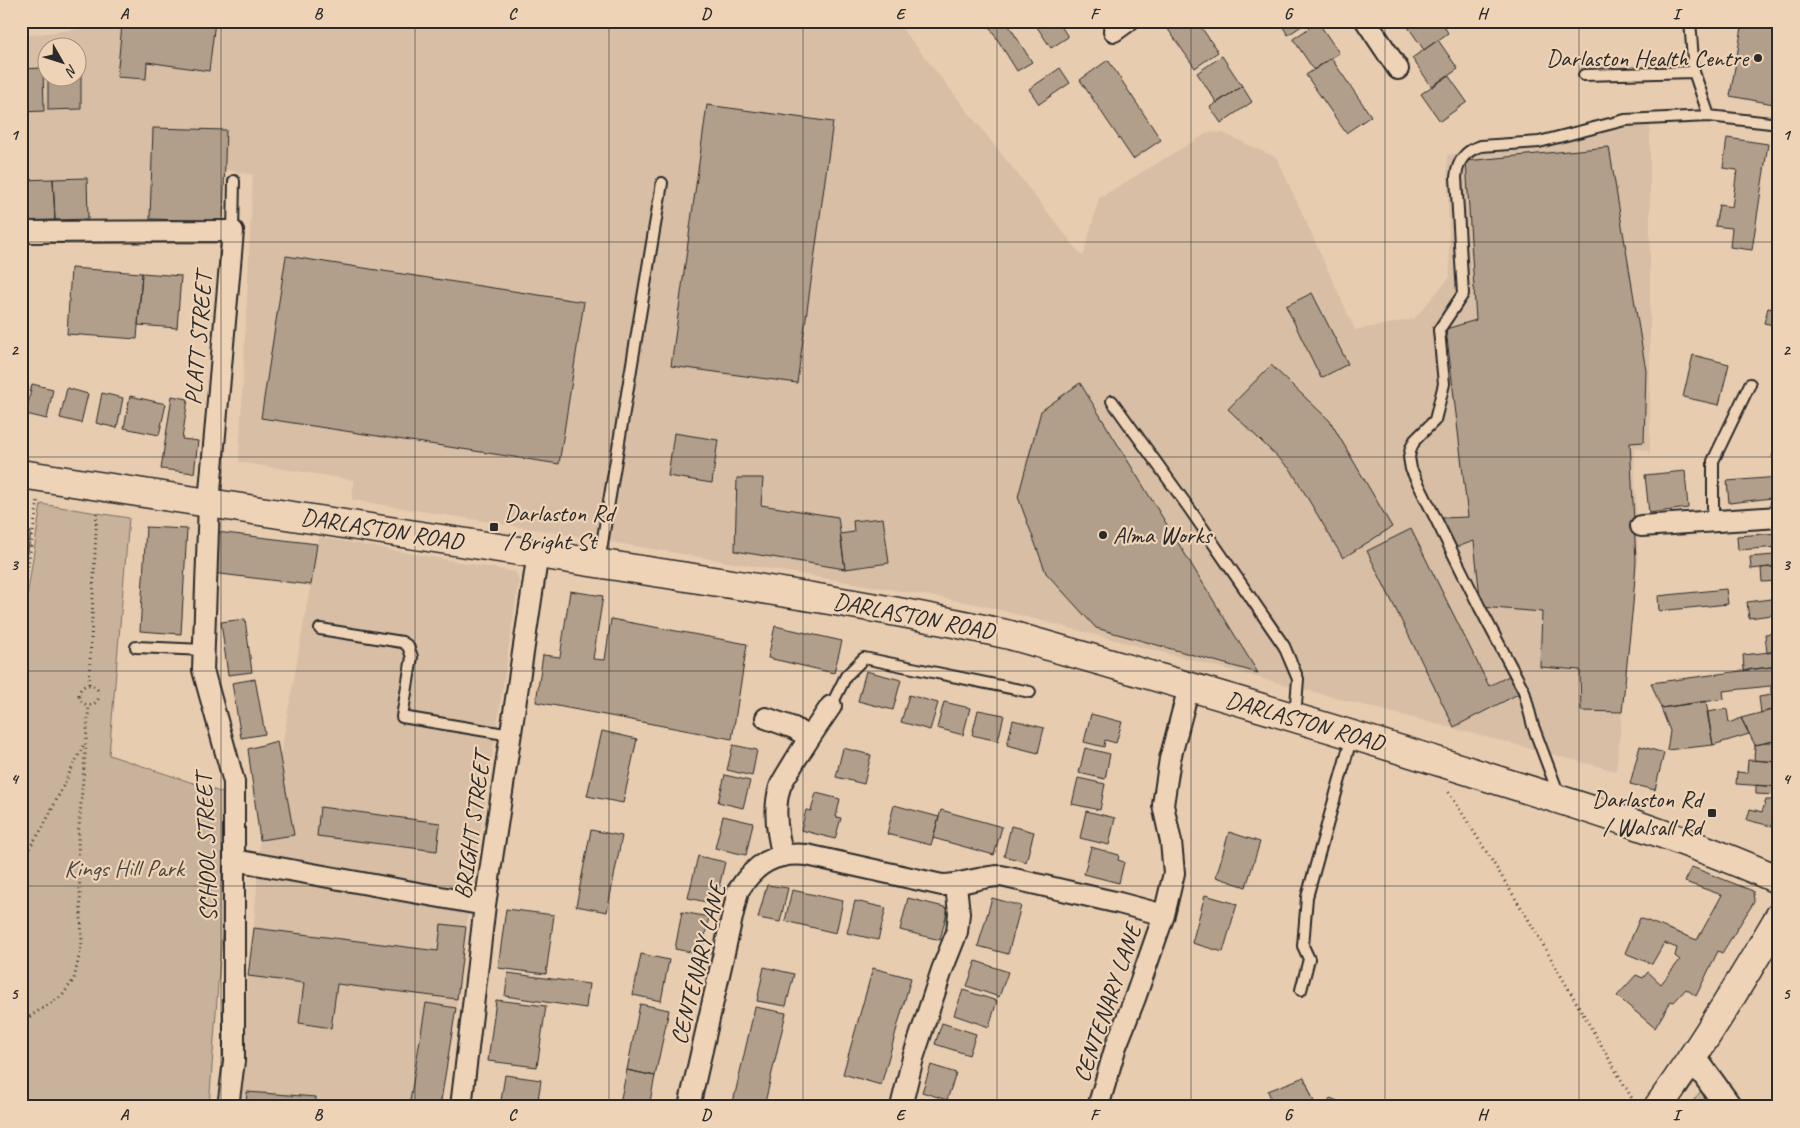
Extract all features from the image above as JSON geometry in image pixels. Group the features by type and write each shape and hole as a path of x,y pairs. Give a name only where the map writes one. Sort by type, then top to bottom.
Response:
{"main road":[{"name":"DARLASTON ROAD","path":"31,475 538,553 940,619 1010,635 1352,735 1561,800 1732,859 1779,880"},
{"path":"1658,1107 1729,1001 1779,917"}],"street":[{"path":"1366,21 1398,68"},
{"path":"21,232 233,231"},
{"name":"PLATT STREET","path":"209,502 233,231"},
{"name":"SCHOOL STREET","path":"209,502 203,670 234,782 234,1061 228,1107"},
{"path":"1641,526 1779,517"},
{"name":"BRIGHT STREET","path":"461,1107 486,904 538,553"},
{"name":"CENTENARY LANE","path":"1098,1107 1116,1046 1164,915 1174,873 1171,842 1163,805 1170,759 1189,687"},
{"path":"782,856 776,818 780,786 831,706"},
{"path":"766,718 794,728 809,738"},
{"name":"CENTENARY LANE","path":"689,1107 738,891 746,878 770,859 794,854 807,855 942,885 956,885 986,876 1001,876 1164,915"},
{"path":"234,860 486,904"},
{"path":"901,1107 913,1058 942,970 957,932 959,913 956,885"},
{"path":"1693,1057 1729,1107"}],"lane":[{"path":"1690,21 1694,72 1709,116"},
{"path":"1584,75 1694,72"},
{"path":"1561,800 1533,726 1524,691 1480,608 1411,469 1409,457 1415,440 1435,420 1444,384 1439,330 1463,294 1456,176 1458,165 1464,155 1472,149 1481,146 1539,142 1625,120 1709,116 1779,124"},
{"name":"PLATT STREET","path":"233,231 234,181"},
{"path":"599,563 662,183"},
{"path":"1713,521 1713,461 1750,384"},
{"path":"1112,401 1189,508 1284,646 1298,679 1294,718"},
{"path":"320,629 402,642 408,646 412,657 402,717 511,735"},
{"path":"136,647 204,650"},
{"path":"831,706 846,676 864,658 1030,692"},
{"path":"1301,990 1309,960 1303,946 1307,897 1352,735"}],"path":[{"path":"21,611 31,475"},
{"path":"89,684 98,485"},
{"path":"89,684 95,686 99,691 99,698 89,706 82,703 78,698 78,692 82,686 89,684"},
{"path":"21,1022 62,996 74,979 82,943 78,840 89,706"},
{"path":"21,861 43,826 86,741"},
{"path":"1448,791 1526,917 1637,1107"}],"shaded area":[{"path":"145,21 896,21 1083,257 1099,198 1209,132 1223,133 1277,158 1355,330 1414,319 1450,277 1447,155 1650,120 1650,452 1634,447 1638,561 1616,771 977,604 352,500 354,480 239,462 253,175 222,169 223,221 88,219 21,221 21,36"},
{"path":"319,537 516,572 519,581 440,1107 239,1107 263,793 257,759 281,752"}],"green space":[{"name":"Kings Hill Park","path":"41,504 129,518 109,755 232,796 209,1107 21,1107 21,638"},
{"path":"1704,1087 1714,1107 1688,1107"}],"building":[{"path":"145,21 215,21 209,71 147,62 146,79 117,77 122,24"},
{"path":"986,21 1006,21 1032,62 1017,71"},
{"path":"1033,21 1058,21 1068,37 1051,48"},
{"path":"1164,21 1197,21 1218,52 1195,68"},
{"path":"1279,21 1309,21 1288,35"},
{"path":"1404,21 1441,21 1448,33 1424,50"},
{"name":"Darlaston Health Centre","path":"1743,21 1779,21 1779,105 1730,96"},
{"path":"1318,22 1339,53 1314,70 1293,39"},
{"path":"1438,40 1458,69 1432,87 1412,58"},
{"path":"1222,56 1242,86 1217,103 1197,73"},
{"path":"1331,58 1371,116 1346,133 1306,75"},
{"path":"1108,60 1161,140 1133,159 1080,80"},
{"path":"38,68 38,88 43,88 44,111 21,112 21,69"},
{"path":"1060,68 1070,83 1039,104 1029,89"},
{"path":"1448,75 1467,102 1440,121 1421,94"},
{"path":"1242,86 1252,102 1221,123 1210,107"},
{"path":"48,88 81,88 81,109 48,110"},
{"path":"707,105 833,122 797,383 671,366"},
{"path":"153,128 226,130 223,221 150,219"},
{"path":"1727,138 1768,144 1752,250 1730,247 1732,228 1715,226 1719,205 1732,207 1737,170 1723,168"},
{"path":"1609,147 1646,371 1644,442 1630,443 1636,561 1622,712 1581,711 1580,670 1540,667 1542,612 1481,607 1474,541 1454,548 1441,518 1468,517 1446,329 1476,320 1466,161"},
{"path":"87,178 88,219 55,220 53,179"},
{"path":"53,179 55,220 21,221 21,180"},
{"path":"286,256 584,302 559,464 261,418"},
{"path":"71,268 142,273 137,339 67,334"},
{"path":"142,273 181,276 177,328 138,325"},
{"path":"1312,293 1348,364 1321,378 1286,306"},
{"path":"1768,308 1779,310 1779,326 1764,323"},
{"path":"1693,355 1729,364 1719,405 1683,397"},
{"path":"1271,365 1330,421 1392,527 1343,558 1291,470 1228,409"},
{"name":"Alma Works","path":"1080,383 1258,673 1096,628 1046,573 1018,497 1041,411"},
{"path":"21,384 28,386 22,415 21,415"},
{"path":"32,384 53,389 47,419 26,414"},
{"path":"67,388 88,394 81,423 60,418"},
{"path":"102,393 123,398 117,428 96,423"},
{"path":"130,396 166,404 159,435 124,428"},
{"path":"172,396 188,399 182,439 198,441 194,473 161,469"},
{"path":"674,433 718,440 712,483 668,476"},
{"path":"1779,434 1779,460 1772,457"},
{"path":"1685,471 1688,508 1649,513 1645,475"},
{"path":"1779,477 1779,506 1770,504 1772,498 1729,503 1727,481"},
{"path":"737,478 763,478 761,505 838,517 845,569 735,551"},
{"path":"883,518 889,563 845,569 840,534 854,532 853,521"},
{"path":"146,527 187,529 181,634 140,631"},
{"path":"1411,529 1489,686 1519,671 1524,691 1454,727 1367,551"},
{"path":"21,531 31,532 24,576 21,576"},
{"path":"217,532 317,544 311,585 212,573"},
{"path":"1779,533 1779,547 1738,550 1737,536"},
{"path":"1774,547 1779,547 1779,566 1751,569 1750,557 1774,555"},
{"path":"1779,566 1779,581 1762,582 1761,568"},
{"path":"1774,581 1779,581 1779,598 1776,599"},
{"path":"1726,589 1728,604 1659,611 1658,596"},
{"path":"570,591 603,596 593,659 605,660 611,619 747,644 732,739 536,702 543,655 560,657"},
{"path":"1779,598 1779,614 1749,618 1747,602"},
{"path":"245,619 252,672 228,675 221,622"},
{"path":"775,626 842,641 834,673 768,658"},
{"path":"1779,633 1779,651 1767,653 1765,634"},
{"path":"1779,651 1779,666 1744,670 1743,655"},
{"path":"1779,666 1779,685 1723,691 1724,699 1661,708 1651,683"},
{"path":"866,671 901,680 893,710 858,701"},
{"path":"255,679 265,734 241,738 232,683"},
{"path":"1779,685 1779,708 1761,713 1759,697 1771,695 1771,687"},
{"path":"909,695 938,703 930,730 901,722"},
{"path":"1706,701 1713,745 1667,750 1670,731 1661,708"},
{"path":"944,702 970,708 963,735 937,728"},
{"path":"1779,708 1779,740 1755,745 1741,718"},
{"path":"1727,709 1729,723 1741,718 1749,734 1713,745 1707,712"},
{"path":"978,710 1004,715 998,741 972,735"},
{"path":"1091,714 1122,722 1116,743 1105,740 1104,747 1084,742"},
{"path":"1013,720 1044,728 1038,753 1007,745"},
{"path":"602,731 637,739 623,803 587,796"},
{"path":"1779,740 1779,762 1754,760 1755,745"},
{"path":"277,741 294,835 260,840 248,749"},
{"path":"733,745 757,750 752,776 727,770"},
{"path":"1640,746 1664,753 1655,790 1630,784"},
{"path":"843,748 871,755 864,784 836,777"},
{"path":"1085,748 1110,754 1105,779 1079,773"},
{"path":"1748,760 1779,762 1779,787 1736,784 1737,772 1747,773"},
{"path":"725,775 750,781 743,808 718,802"},
{"path":"1078,778 1105,784 1100,810 1072,804"},
{"path":"1756,785 1779,787 1779,828 1747,820 1750,809 1762,812 1766,800 1775,800 1776,795 1756,794"},
{"path":"816,793 840,799 836,817 841,818 835,839 801,830 806,810 811,811"},
{"path":"894,805 939,817 931,845 887,834"},
{"path":"320,807 440,823 437,851 317,836"},
{"path":"941,810 1002,827 994,855 933,838"},
{"path":"1086,811 1115,818 1109,845 1080,838"},
{"path":"723,816 753,823 746,855 715,848"},
{"path":"1011,826 1034,832 1026,862 1004,856"},
{"path":"591,830 622,836 607,912 576,906"},
{"path":"1229,832 1260,842 1246,887 1216,877"},
{"path":"1091,847 1119,855 1118,860 1124,862 1119,883 1084,874"},
{"path":"698,856 725,862 715,904 688,898"},
{"path":"1692,867 1753,891 1754,902 1722,953 1718,951 1696,996 1686,989 1674,1002 1671,1001 1655,1028 1617,996 1636,975 1643,978 1648,972 1661,984 1680,960 1675,956 1677,948 1664,943 1652,964 1625,953 1640,918 1697,940 1722,895 1685,882"},
{"path":"767,885 788,888 780,922 758,918"},
{"path":"792,890 843,901 836,933 785,921"},
{"path":"1205,895 1237,904 1223,952 1192,943"},
{"path":"908,898 948,908 940,940 900,930"},
{"path":"992,898 1021,906 1008,954 978,946"},
{"path":"855,901 886,908 878,940 847,933"},
{"path":"506,909 554,915 546,974 498,968"},
{"path":"682,912 709,917 701,954 675,949"},
{"path":"441,924 466,927 457,999 337,984 331,1028 299,1023 304,983 248,976 254,928 438,951"},
{"path":"641,954 669,960 661,1001 633,995"},
{"path":"976,961 1008,972 999,997 967,986"},
{"path":"764,967 794,974 786,1006 757,1001"},
{"path":"873,968 911,978 881,1085 843,1074"},
{"path":"508,973 589,984 586,1008 505,996"},
{"path":"963,990 997,1001 989,1027 954,1015"},
{"path":"496,1000 546,1006 537,1067 488,1061"},
{"path":"426,1003 456,1008 440,1107 409,1107"},
{"path":"640,1004 669,1010 655,1076 627,1070"},
{"path":"755,1007 786,1013 764,1107 732,1107"},
{"path":"942,1023 976,1034 969,1055 935,1044"},
{"path":"931,1065 956,1073 947,1100 922,1092"},
{"path":"627,1070 655,1076 649,1107 619,1107"},
{"path":"505,1075 541,1080 537,1107 500,1107"},
{"path":"1304,1077 1316,1107 1274,1107 1268,1091"},
{"path":"247,1092 316,1097 316,1107 246,1107"},
{"path":"1330,1098 1353,1107 1327,1107"},
{"path":"921,1099 945,1105 945,1107 919,1107"}],"place":[{"name":"Darlaston Health Centre","path":"1758,58"},
{"name":"Darlaston Rd / Bright St","path":"494,527"},
{"name":"Alma Works","path":"1103,535"},
{"name":"Darlaston Rd / Walsall Rd","path":"1712,813"}]}
